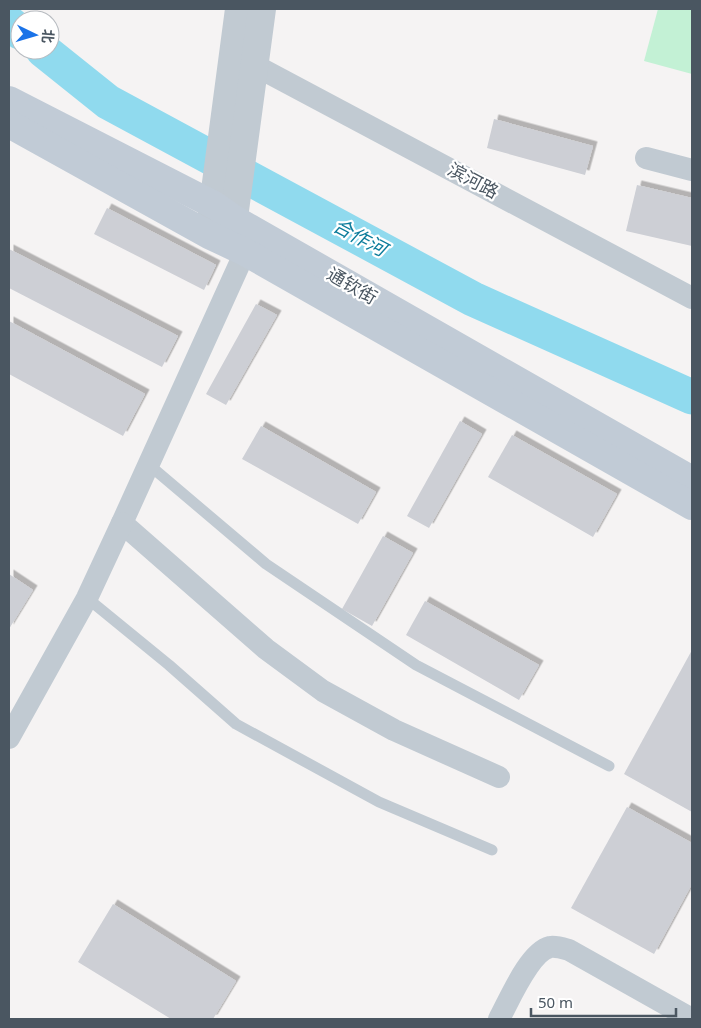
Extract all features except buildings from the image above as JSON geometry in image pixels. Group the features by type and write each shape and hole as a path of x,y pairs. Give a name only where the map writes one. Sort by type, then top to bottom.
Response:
{"main road":[{"name":"通钦街","path":"10,111 226,231 692,480"},
{"path":"226,231 692,506"}],"street":[{"path":"9,738 87,598 148,464 226,231 228,181 239,94 239,9"},
{"path":"239,94 254,65 262,9"},
{"name":"滨河路","path":"254,65 692,298"},
{"path":"646,158 692,170"},
{"path":"122,523 266,649 323,691 394,730 499,777"},
{"path":"499,1019 530,962 538,953 549,948 559,947 569,950 692,1019"}],"lane":[{"path":"148,464 266,564 408,660 609,766"},
{"path":"87,598 169,665 236,724 379,802 492,850"}],"green space":[{"path":"658,9 692,9 692,74 644,61"}],"waterway":[{"name":"合作河","path":"56,60 108,102 473,299 692,397"}]}
